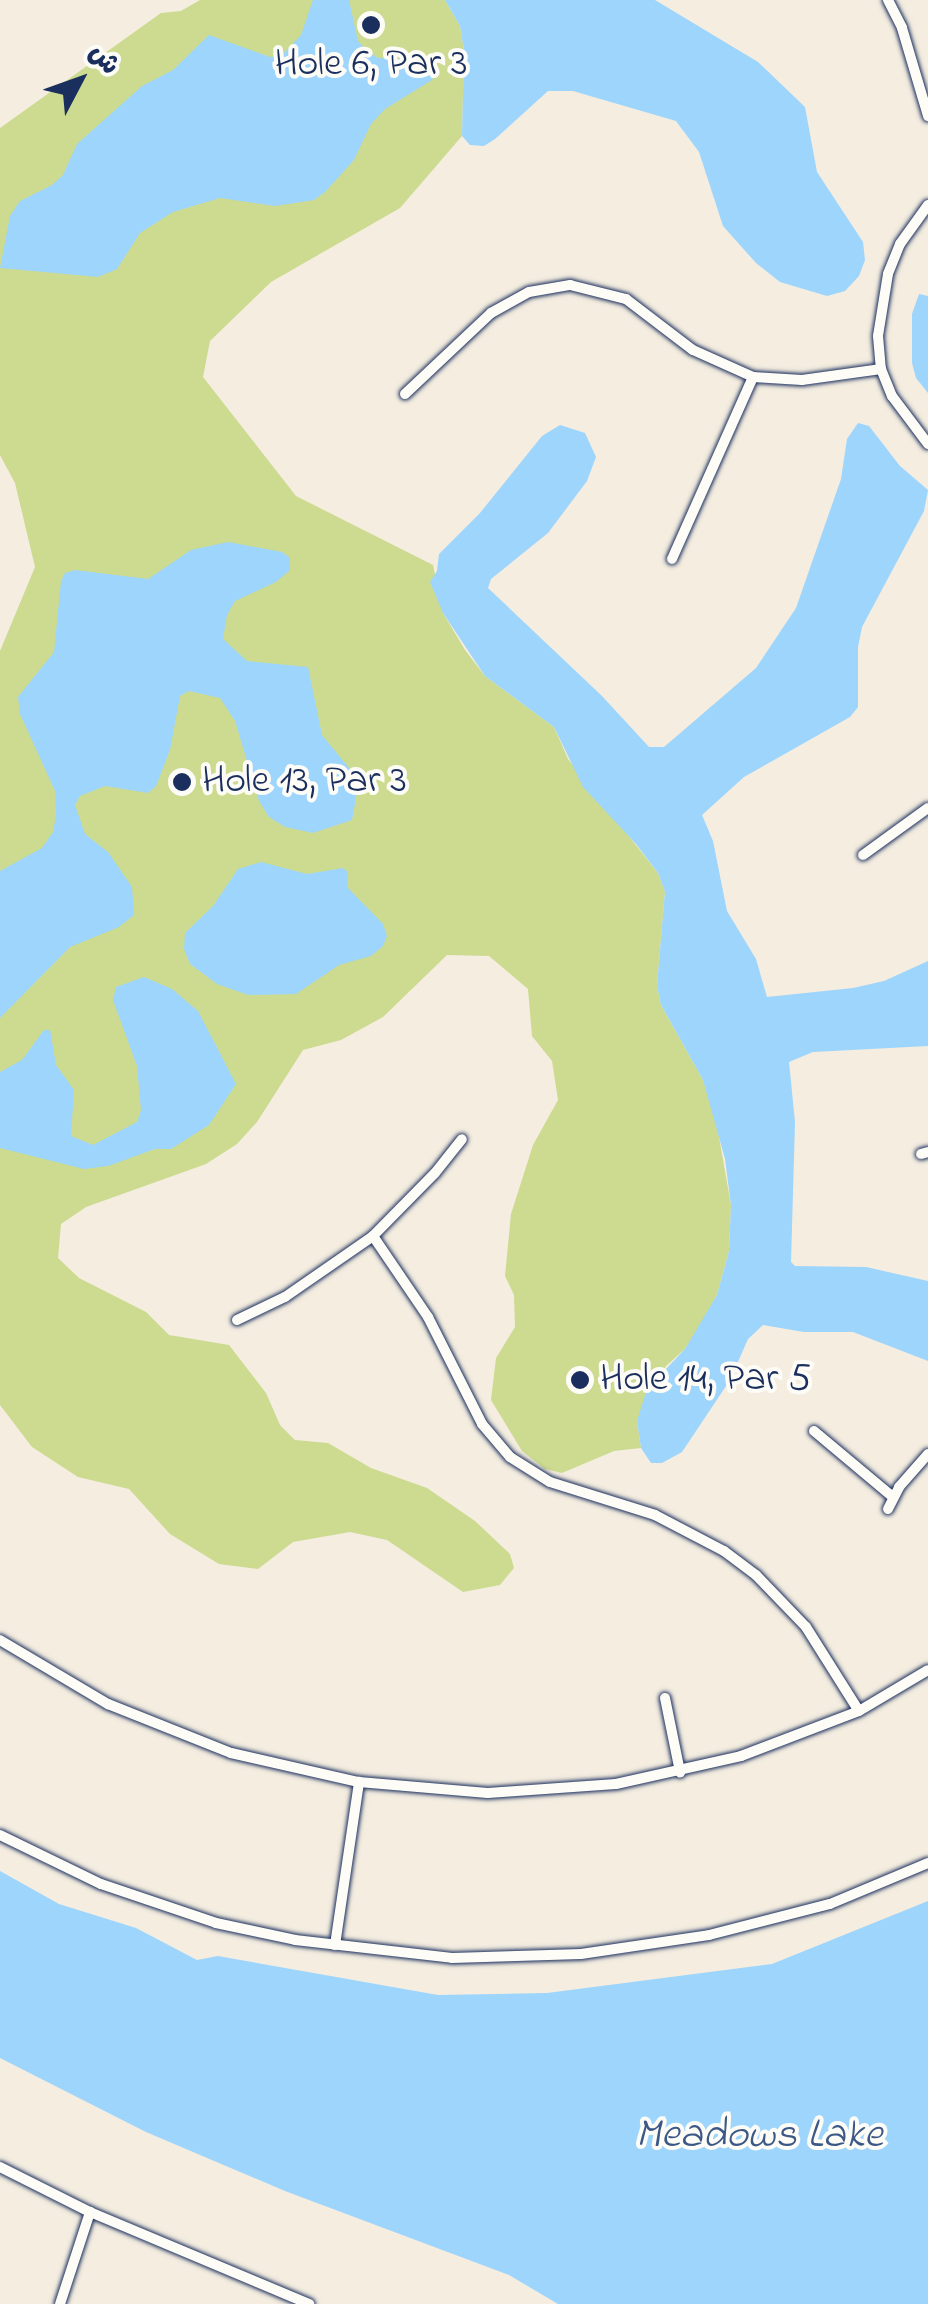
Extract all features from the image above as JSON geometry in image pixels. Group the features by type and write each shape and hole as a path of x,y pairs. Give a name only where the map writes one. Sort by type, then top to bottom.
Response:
{"street":[{"path":"888,0 902,28 928,116"},
{"path":"928,205 900,244 880,304 881,369 907,421 928,444"},
{"path":"405,394 500,307 530,292 570,285 626,299 693,350 753,377 802,380 881,369"},
{"path":"672,558 753,377"},
{"path":"863,855 928,808"},
{"path":"237,1320 316,1278 373,1236 415,1195 462,1138"},
{"path":"373,1236 428,1317 482,1424 510,1457 550,1482 654,1515 724,1551 756,1575 806,1627 859,1711"},
{"path":"814,1432 891,1503 928,1454"},
{"path":"0,1640 108,1704 168,1731 230,1753 359,1782 423,1791 520,1792 616,1784 680,1772 771,1746 859,1711 928,1670"},
{"path":"665,1698 680,1772"},
{"path":"335,1945 359,1782"},
{"path":"0,1835 101,1884 158,1905 275,1937 409,1955 495,1958 624,1950 790,1916 874,1888 928,1862"},
{"path":"0,2166 90,2212 309,2304"},
{"path":"60,2304 90,2212"}],"green space":[{"path":"200,0 445,0 460,26 464,50 462,136 400,208 271,282 210,341 203,377 296,496 433,565 443,613 465,650 485,676 554,727 568,759 658,873 665,892 657,985 661,1005 703,1080 716,1120 731,1205 729,1251 717,1295 701,1325 685,1349 666,1366 637,1421 641,1448 614,1451 562,1473 545,1469 522,1451 491,1400 496,1358 515,1327 514,1295 505,1276 511,1214 533,1145 558,1100 552,1061 532,1036 528,989 489,956 447,955 383,1017 341,1040 303,1050 257,1122 237,1144 206,1164 86,1207 61,1224 58,1258 79,1278 146,1312 169,1335 229,1345 266,1393 280,1425 295,1440 328,1443 371,1468 427,1488 475,1521 510,1554 514,1568 500,1585 463,1592 387,1540 350,1532 293,1542 258,1569 219,1564 170,1534 129,1489 78,1477 32,1447 0,1405 0,651 35,567 15,483 0,455 0,128 161,13 181,11"}],"water":[{"path":"313,0 349,0 358,41 367,51 378,58 419,60 436,72 432,80 385,109 371,124 354,160 325,192 314,200 275,206 220,198 173,212 140,233 117,269 98,277 0,268 10,216 20,201 63,175 77,144 142,86 173,70 209,35 270,57 282,55 301,35"},
{"path":"445,0 655,0 758,62 805,107 817,172 863,242 865,260 859,276 845,291 827,296 780,282 756,263 723,226 699,152 676,121 573,91 548,91 495,139 484,146 470,145 462,136 464,50 460,26"},
{"path":"919,294 928,296 928,393 916,378 912,363 912,314"},
{"path":"858,423 869,426 900,466 928,490 924,511 862,627 858,707 850,717 744,777 702,815 713,841 727,911 756,959 767,997 853,988 884,981 928,961 928,1046 813,1052 789,1062 795,1122 791,1262 795,1266 866,1267 928,1281 928,1361 853,1332 804,1332 763,1325 748,1339 730,1380 682,1452 662,1463 651,1463 641,1448 637,1421 647,1389 685,1349 717,1295 729,1251 731,1205 725,1159 703,1080 661,1005 657,985 665,892 658,873 636,844 583,787 554,727 485,676 443,613 430,582 437,571 439,554 480,513 542,436 560,425 585,433 596,457 587,481 548,533 491,579 488,588 602,696 649,747 664,747 756,668 796,608 841,479 847,439"},
{"path":"228,542 282,552 290,558 290,570 276,582 235,601 227,615 223,639 247,661 308,667 322,735 354,774 358,787 352,820 313,833 285,827 269,817 259,801 235,721 220,698 189,691 180,696 170,750 156,786 148,793 105,786 80,796 75,805 85,834 108,852 132,887 134,915 119,927 70,947 0,1018 0,871 42,848 53,832 56,816 55,791 20,714 18,697 54,652 61,581 65,573 75,570 148,579 191,550"},
{"path":"261,862 307,874 343,868 348,872 347,887 383,924 387,936 383,946 371,956 339,965 296,994 248,995 217,984 190,964 184,949 185,933 213,906 238,869"},
{"path":"144,977 172,989 198,1011 236,1084 209,1125 171,1149 155,1149 108,1166 84,1169 0,1148 0,1072 22,1060 44,1030 50,1030 56,1065 74,1090 71,1136 93,1145 137,1122 141,1110 137,1066 113,1000 116,987"},
{"name":"Meadows Lake","path":"0,1871 59,1904 136,1928 197,1960 218,1956 438,1995 547,1993 772,1964 928,1901 928,2304 558,2304 509,2275 285,2191 146,2132 0,2058"}],"place":[{"name":"Hole 6, Par 3","path":"371,25"},
{"name":"Hole 13, Par 3","path":"182,782"},
{"name":"Hole 14, Par 5","path":"580,1380"}]}
